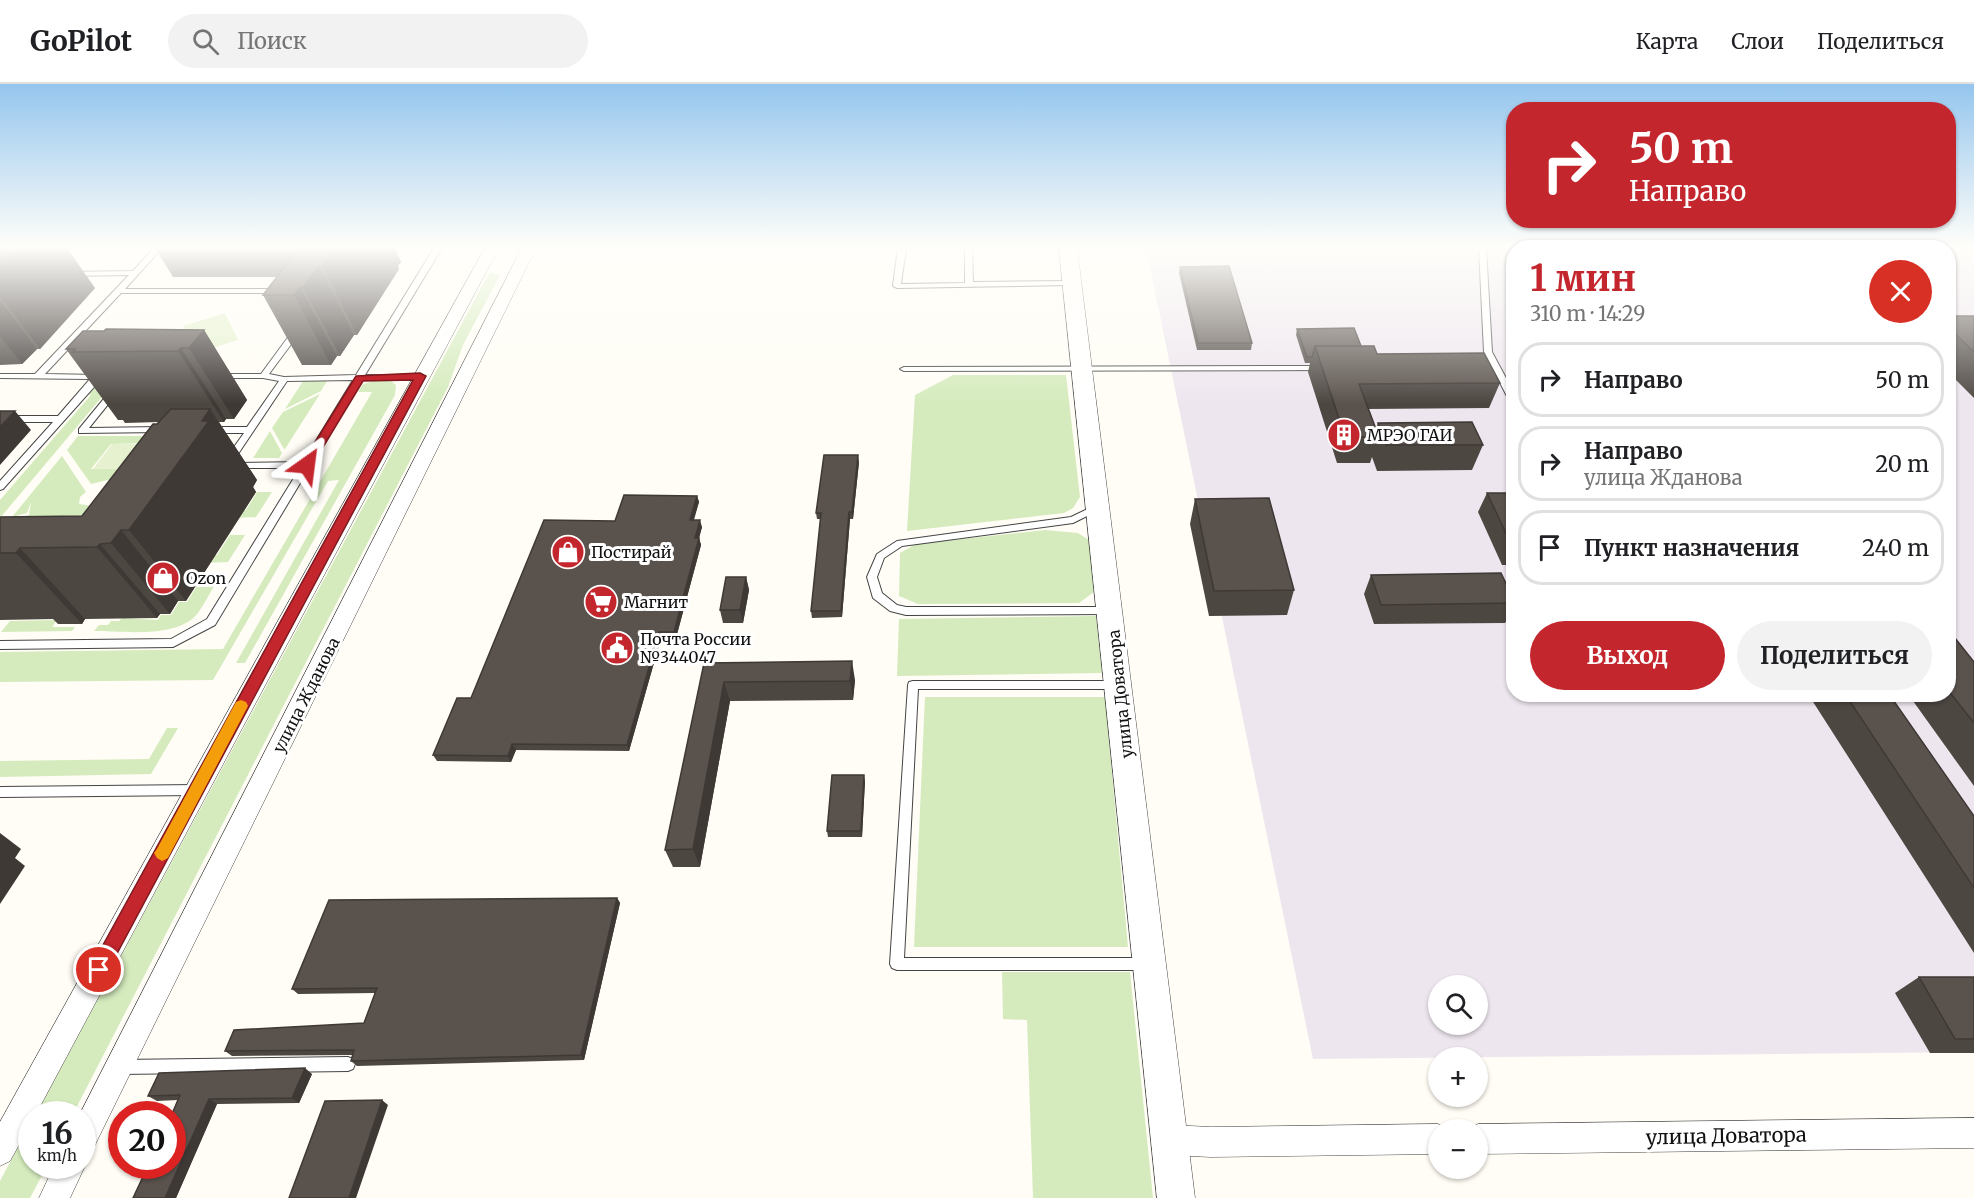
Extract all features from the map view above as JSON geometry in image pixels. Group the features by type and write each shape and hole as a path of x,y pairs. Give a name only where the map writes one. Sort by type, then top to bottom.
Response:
{"street":[{"path":"0,1151 463,300"},
{"name":"улица Жданова","path":"96,1114 503,300"},
{"name":"улица Доватора","path":"1074,300 1176,1198"},
{"name":"улица Доватора","path":"1488,1139 1974,1133"},
{"path":"1169,1140 1211,1142 1428,1139"},
{"path":"54,1198 64,1179"}],"lane":[{"path":"38,376 110,300"},
{"path":"0,645 173,643 211,622 407,300"},
{"path":"1485,300 1488,352 1506,387"},
{"path":"263,376 305,320"},
{"path":"904,369 1328,368"},
{"path":"0,376 102,377 59,419 0,487"},
{"path":"207,376 263,376 284,379 420,376"},
{"path":"226,465 284,379"},
{"path":"120,386 82,431 168,430"},
{"path":"0,419 59,419"},
{"path":"203,430 250,430"},
{"path":"215,466 307,465"},
{"path":"1099,507 1073,520 900,543 880,556 872,577 877,595 894,608 906,611 1110,611"},
{"path":"1119,685 913,685 897,964 1149,964"},
{"path":"0,792 197,790"},
{"path":"120,1067 348,1064"}],"shaded area":[{"path":"1157,300 1506,300 1506,702 1956,702 1956,300 1974,300 1974,1052 1488,1057 1488,1047 1428,1047 1428,1058 1313,1059"}],"green space":[{"path":"475,300 487,300 463,345 448,387 80,1101 43,1101"},
{"path":"225,313 238,340 196,353 183,326"},
{"path":"953,375 1066,375 1080,497 1073,508 1064,513 907,531 915,395"},
{"path":"378,380 391,381 396,385 395,395 245,663 236,663 339,480 328,481 213,680 0,682 0,652 223,649 372,392 358,392 363,384"},
{"path":"303,381 327,381 321,391 285,409"},
{"path":"95,385 112,385 0,518 0,500 91,395 87,394"},
{"path":"320,394 284,449 272,428 283,412"},
{"path":"270,431 282,453 279,458 253,458"},
{"path":"78,436 150,436 144,443 111,444 91,469 159,468 91,484 67,450"},
{"path":"112,444 177,444 160,468 93,469"},
{"path":"62,456 86,492 80,497 79,504 93,506 117,544 9,521 29,515 31,502 27,513 12,517"},
{"path":"257,492 272,492 256,517 235,518 239,510 246,510"},
{"path":"1045,530 1078,533 1089,540 1094,592 1079,603 918,604 899,596 900,553 916,544"},
{"path":"230,535 245,535 228,562 205,563 211,555 217,555"},
{"path":"200,581 217,581 198,613 178,627 150,632 94,631 99,625 108,625 111,621 119,621 122,618 158,620 161,615 171,615 179,602 187,602"},
{"path":"1096,616 1102,673 897,676 899,619"},
{"path":"57,620 52,627 75,627 72,631 1,632 10,621"},
{"path":"925,697 1105,697 1128,947 914,947"},
{"path":"167,728 178,728 151,774 0,777 0,761 149,759"},
{"path":"1002,972 1130,972 1153,1198 1033,1198 1027,1020 1003,1019"},
{"path":"18,1147 18,1179 40,1179 30,1198 0,1198 0,1181"}],"building":[{"path":"1188,300 1239,300 1252,343 1198,343"},
{"path":"1956,316 1974,316 1974,352 1956,335"},
{"path":"1354,328 1361,346 1315,346 1312,357 1307,357 1297,329"},
{"path":"106,329 204,330 189,348 181,348 178,351 73,352 75,349 66,349 83,331 104,331"},
{"path":"1315,346 1374,346 1377,354 1484,353 1500,383 1359,384 1379,437 1345,437"},
{"path":"171,409 210,409 202,421 209,421 129,530 121,530 111,543 100,544 97,547 20,548 16,553 0,553 0,517 82,516 153,424 157,424"},
{"path":"0,411 15,411 0,427"},
{"path":"1472,422 1483,445 1386,445 1378,423"},
{"path":"824,455 858,455 852,512 849,512 841,611 811,611 821,513 816,513"},
{"path":"1487,493 1506,493 1506,533"},
{"name":"Магнит","path":"624,495 697,496 690,520 700,520 695,538 699,538 674,632 659,632 627,745 512,744 508,756 433,755 457,698 471,698 544,520 615,521"},
{"path":"1269,498 1294,590 1214,591 1195,499"},
{"path":"1501,573 1506,583 1506,603 1381,605 1371,575"},
{"path":"726,577 746,577 740,610 720,610"},
{"path":"1956,639 1974,662 1974,723 1956,700"},
{"path":"852,661 850,681 724,682 693,849 665,850 704,663"},
{"path":"1850,702 1895,702 1974,816 1974,888"},
{"path":"832,775 864,775 861,831 827,831"},
{"path":"617,898 581,1055 351,1061 354,1050 225,1051 234,1030 364,1023 377,988 292,989 329,900"},
{"path":"1919,977 1974,977 1974,1039 1955,1039"},
{"path":"305,1068 292,1098 209,1099 186,1151 186,1101 177,1101 180,1095 148,1096 159,1073"},
{"path":"382,1100 349,1198 289,1198 325,1101"},
{"path":"142,1179 173,1179 165,1198 133,1198"}],"slow traffic":[{"path":"162,853 241,706"}],"place":[{"name":"МРЭО ГАИ","path":"1344,435"},
{"name":"Постирай","path":"568,552"},
{"name":"Ozon","path":"163,578"},
{"name":"Магнит","path":"601,602"},
{"name":"Почта России №344047","path":"617,648"}],"route":[{"path":"99,970 420,376 360,378 307,465"}]}
